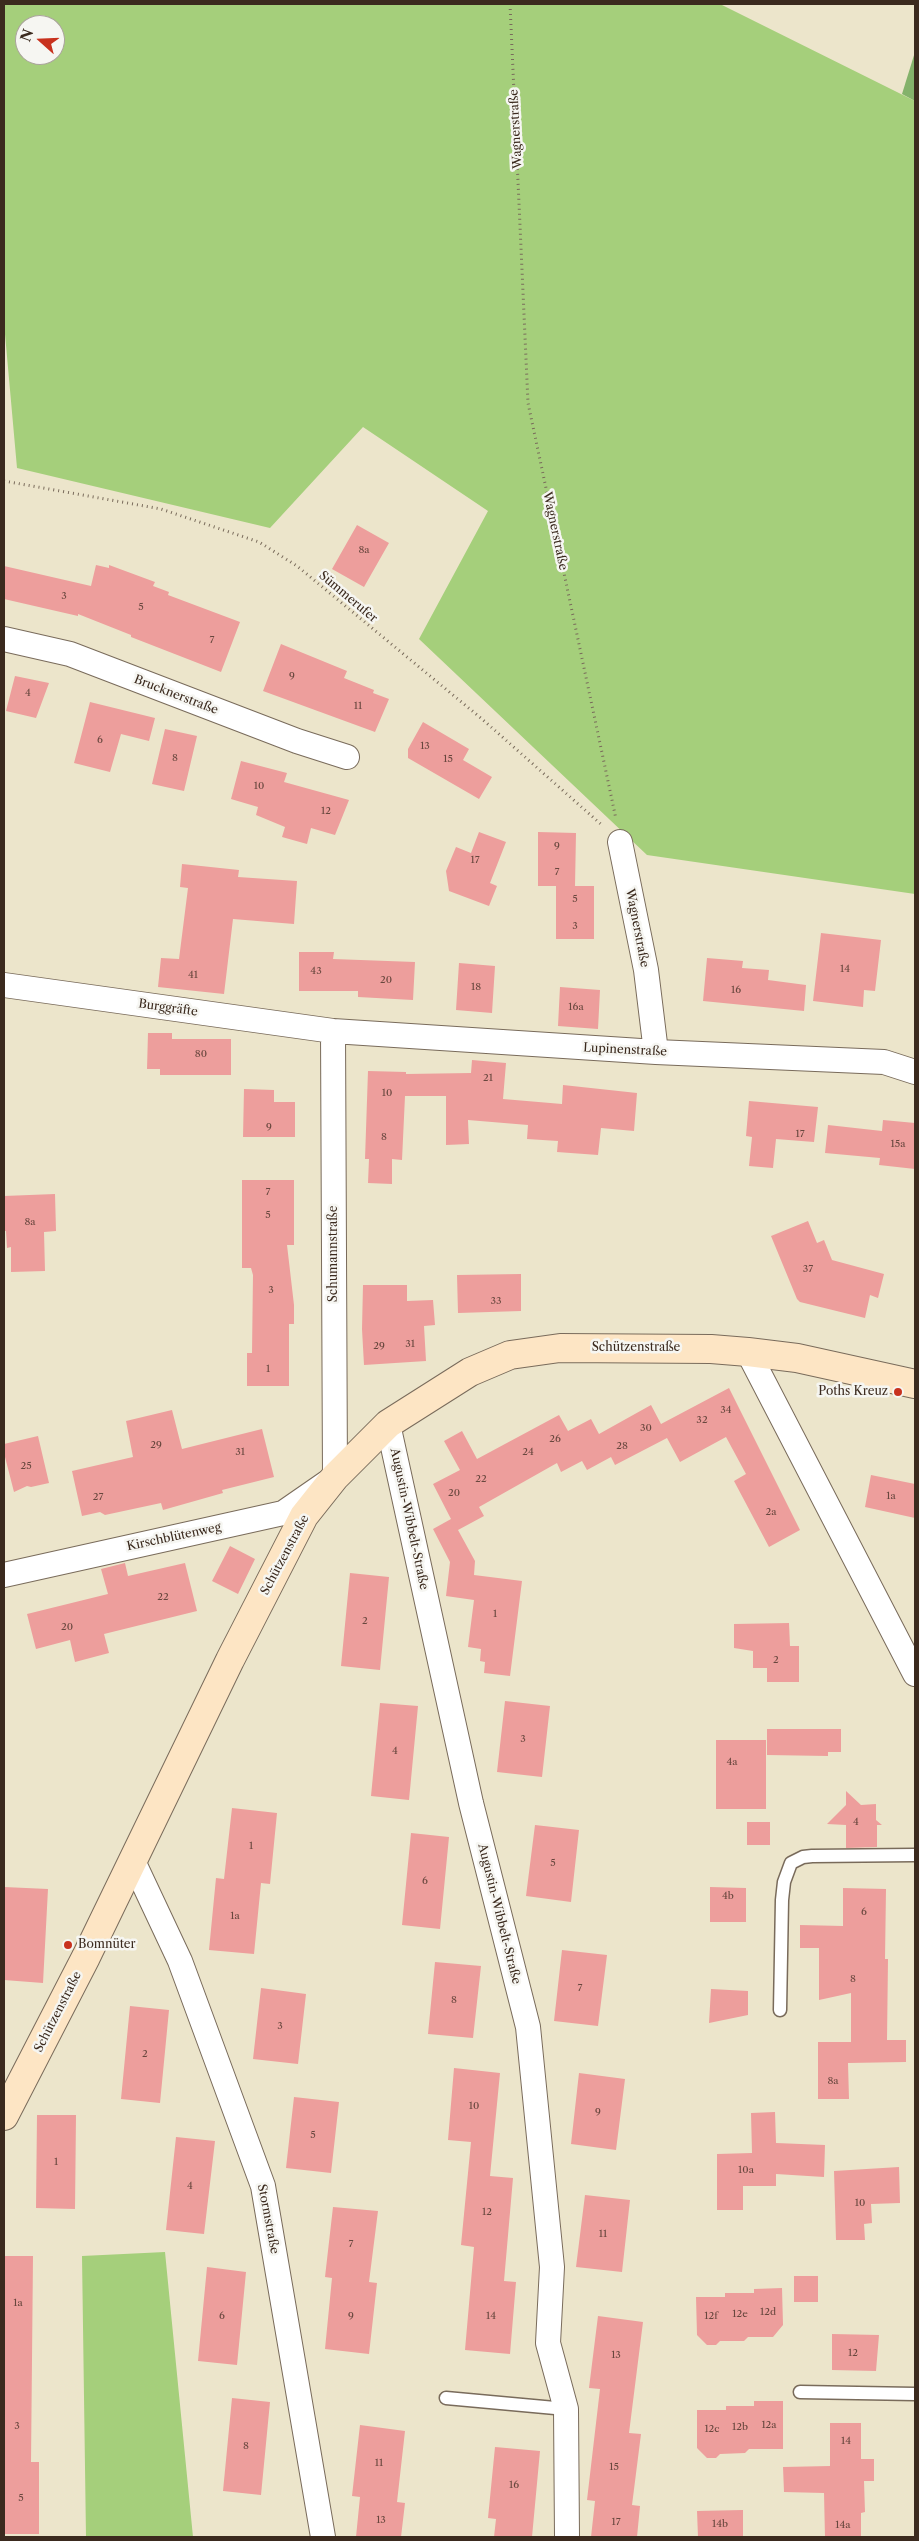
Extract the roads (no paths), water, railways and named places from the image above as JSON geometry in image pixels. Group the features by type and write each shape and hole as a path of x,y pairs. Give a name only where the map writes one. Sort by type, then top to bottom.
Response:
{"street":[{"name":"Brucknerstraße","path":"4,639 70,654 298,741 347,757"},
{"name":"Wagnerstraße","path":"620,842 646,970 656,1052"},
{"name":"Burggräfte","path":"4,985 333,1031"},
{"name":"Lupinenstraße","path":"333,1031 656,1052 884,1062 915,1072"},
{"name":"Schumannstraße","path":"333,1031 335,1477"},
{"name":"Schützenstraße","path":"4,2116 86,1957 230,1660 304,1516 335,1477 388,1424 462,1376 510,1355 560,1348 711,1348 797,1358 915,1384"},
{"path":"748,1352 915,1674"},
{"name":"Augustin-Wibbelt-Straße","path":"388,1424 471,1803 528,2027 552,2267 548,2343 566,2410 567,2537"},
{"name":"Kirschblütenweg","path":"4,1575 282,1513 335,1477"},
{"name":"Stormstraße","path":"133,1861 180,1961 263,2186 323,2537"}],"lane":[{"path":"780,2010 782,1900 784,1882 791,1863 802,1857 812,1856 915,1854"},
{"path":"800,2392 915,2394"},
{"path":"446,2398 566,2410"}],"place":[{"name":"Poths Kreuz","path":"898,1392"},
{"name":"Bomnüter","path":"68,1945"}]}
